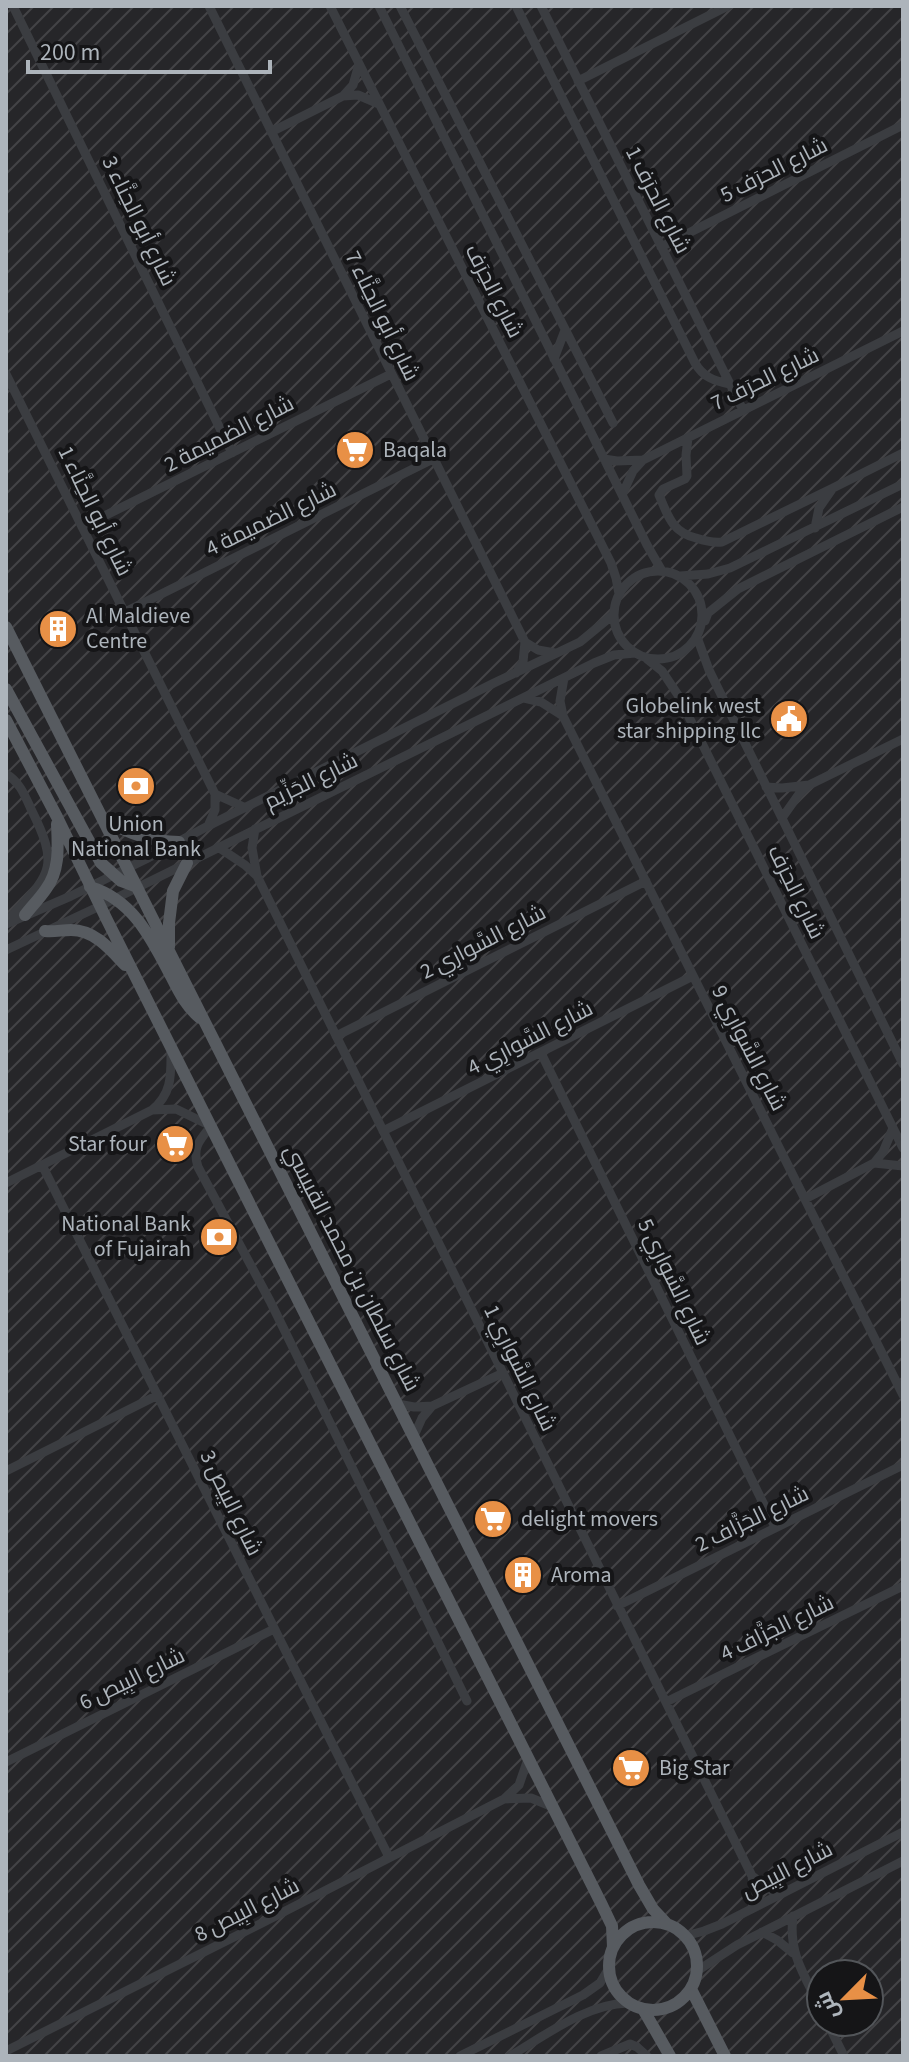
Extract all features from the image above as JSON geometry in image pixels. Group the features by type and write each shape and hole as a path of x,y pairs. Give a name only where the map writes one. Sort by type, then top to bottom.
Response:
{"main road":[{"name":"شارع سلطان بن محمد القبيسي","path":"6,627 639,1885 653,1909 667,1924"},
{"path":"6,689 101,863 121,881 137,887"},
{"path":"6,720 612,1926 613,1947 609,1968 613,1984 628,2003 654,2011 665,2009 684,1998 691,1989 697,1971 693,1947 685,1936 667,1924 642,1923 630,1928 613,1947"},
{"path":"25,915 54,874 58,848 57,817"},
{"path":"103,820 139,837 179,842"},
{"path":"169,950 173,891 187,863"},
{"path":"90,887 127,906 139,921 188,1008 206,1023"},
{"path":"45,931 88,933 108,948 136,977"},
{"path":"691,1989 725,2056"},
{"path":"643,2009 670,2056"}],"street":[{"name":"شارع أبو الحِنَّاء 3","path":"13,6 232,453"},
{"name":"شارع أبو الحِنَّاء 7","path":"209,6 525,642"},
{"name":"شارع الحِرَف","path":"330,6 611,563 619,594"},
{"name":"شارع الحِرَف","path":"379,6 662,571"},
{"path":"400,6 613,423"},
{"path":"516,6 698,368 712,380 730,384"},
{"name":"شارع الحرَف 1","path":"541,6 743,410"},
{"path":"578,81 728,6"},
{"path":"271,132 343,96 353,85 360,64"},
{"path":"343,96 358,95 379,104"},
{"name":"شارع الحرَف 5","path":"661,247 903,125"},
{"path":"554,359 565,330"},
{"name":"شارع الحرَف 7","path":"604,459 643,460 903,331"},
{"name":"شارع أبو الحِنَّاء 1","path":"6,374 215,794"},
{"name":"شارع الضميمة 2","path":"82,527 391,374"},
{"path":"688,438 687,476 663,489 659,495 674,526 681,533 713,543 722,542 903,453"},
{"name":"شارع الضميمة 4","path":"125,612 433,459"},
{"path":"622,495 633,471 643,460"},
{"path":"903,484 730,568 708,574 680,576 649,571 637,576 619,594 614,614 619,636 635,653 647,659 676,656 692,645 708,613 738,589 903,507"},
{"path":"815,528 823,501 833,488"},
{"path":"808,500 814,505 817,515"},
{"path":"680,576 695,589 699,598 702,607 699,632"},
{"name":"شارع الجَزِّيم","path":"6,923 90,887 559,653 580,642 614,614"},
{"name":"شارع الحِرَف","path":"699,632 709,670 903,1064"},
{"path":"525,642 538,650 559,653"},
{"path":"516,673 525,656 525,642"},
{"name":"شارع الجَزِّيم","path":"6,950 564,678 614,655 635,653"},
{"name":"شارع الحِرَف","path":"647,659 662,671 678,695 903,1148"},
{"name":"شارع السَّوارِي 9","path":"564,678 560,701 563,716 903,1395"},
{"path":"524,698 549,706 563,716"},
{"path":"782,818 809,785 903,739"},
{"path":"6,774 21,788 44,835 49,855 42,881 6,923"},
{"path":"766,787 809,785"},
{"path":"208,826 215,810 215,794 246,808"},
{"name":"شارع السَّوارِي 1","path":"255,829 252,848 257,876 752,1876 752,1908"},
{"name":"شارع السَّوارِي 1","path":"218,847 257,876"},
{"name":"شارع السَّوارِي 2","path":"336,1036 646,881"},
{"name":"شارع السَّوارِي 4","path":"383,1131 693,976"},
{"path":"6,1183 152,1110 163,1099 170,1084 171,1046"},
{"name":"شارع السَّوارِي 5","path":"541,1053 775,1527"},
{"path":"152,1110 176,1109 211,1126 197,1144 195,1156 198,1167 277,1316 467,1701"},
{"path":"805,1199 874,1163 883,1152 893,1128"},
{"path":"874,1163 903,1166"},
{"name":"شارع البِيص 3","path":"42,1165 389,1857"},
{"path":"398,1404 432,1406 503,1373"},
{"path":"6,1471 158,1395"},
{"path":"414,1436 422,1418 432,1406"},
{"name":"شارع الجَزَّاف 2","path":"617,1606 903,1465"},
{"name":"شارع الجَزَّاف 4","path":"666,1702 903,1586"},
{"name":"شارع البِيص 6","path":"6,1762 274,1629"},
{"name":"شارع البِيص 8","path":"6,2051 504,1799 519,1785 528,1759"},
{"path":"504,1799 531,1798 553,1807"},
{"name":"شارع البِيص","path":"685,1936 704,1931 903,1832"},
{"name":"شارع البِيص","path":"697,1971 762,1932 903,1861"},
{"name":"شارع السَّوارِي 1","path":"752,1876 778,1895"},
{"path":"793,1916 793,1953 805,1977"},
{"path":"762,1932 793,1953"},
{"path":"460,2056 583,1995 600,1983 609,1968"},
{"path":"510,2056 589,2013 612,2003 628,2003"},
{"path":"835,2038 844,2056"},
{"path":"601,2056 630,2044 647,2056"}],"shaded area":[{"path":"6,6 903,6 903,2056 6,2056"}],"place":[{"name":"Baqala","path":"355,450"},
{"name":"Al Maldieve Centre","path":"58,629"},
{"name":"Globelink west star shipping llc","path":"789,719"},
{"name":"Union National Bank","path":"136,786"},
{"name":"Star four","path":"175,1144"},
{"name":"National Bank of Fujairah","path":"219,1237"},
{"name":"delight movers","path":"493,1519"},
{"name":"Aroma","path":"523,1575"},
{"name":"Big Star","path":"631,1768"}]}
